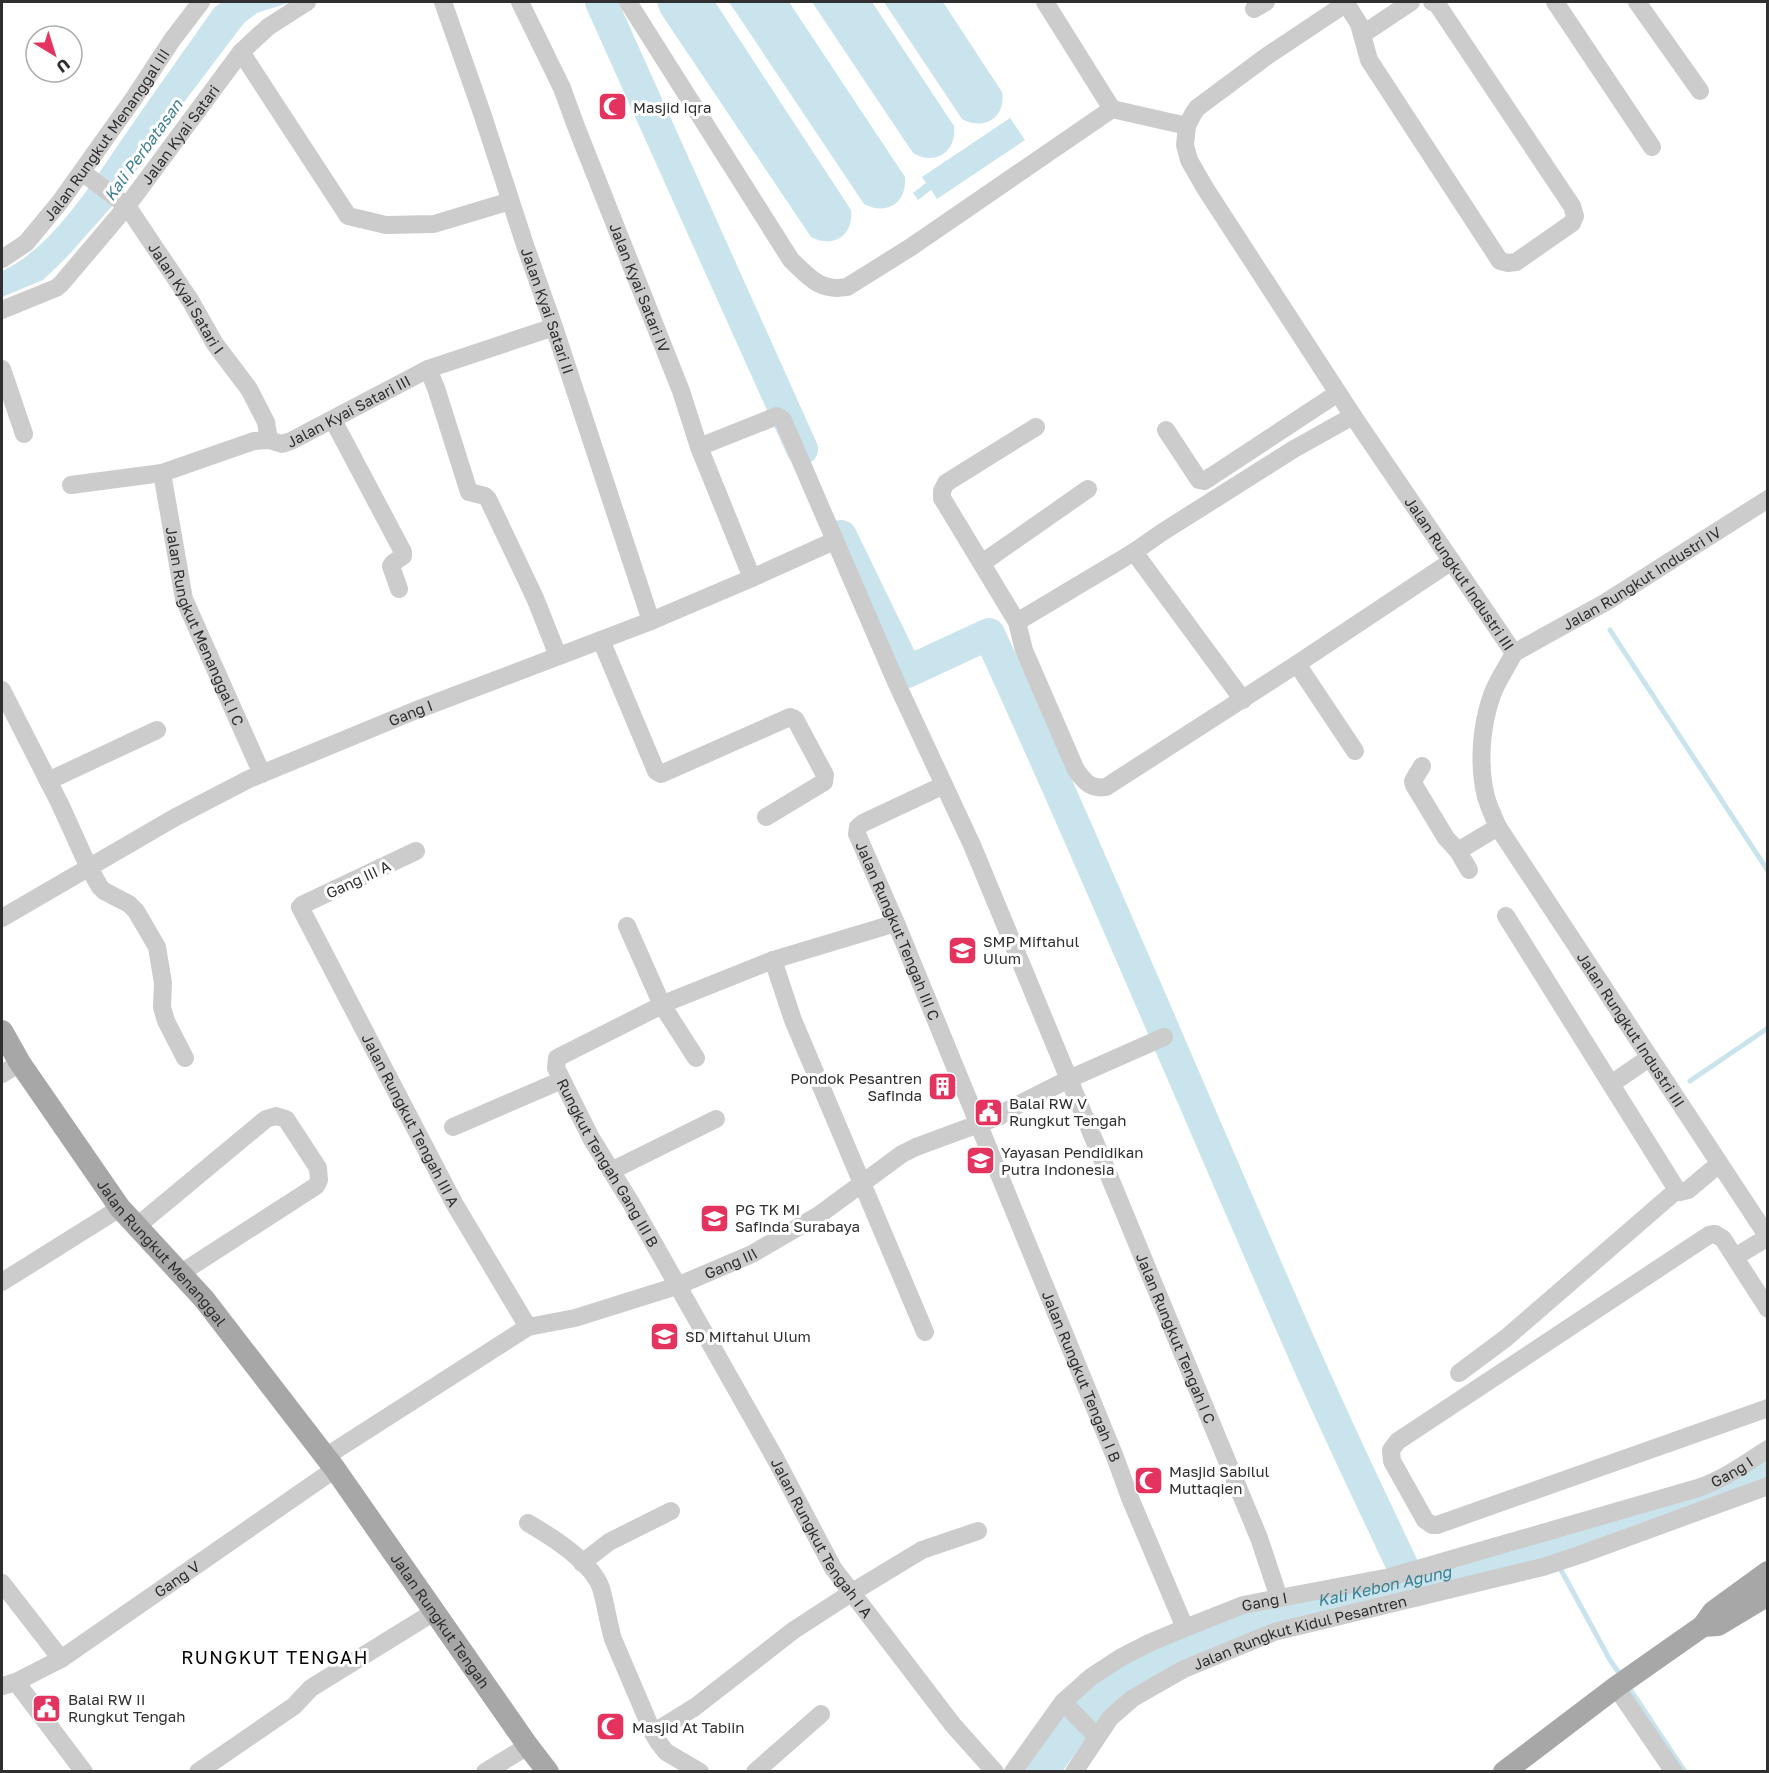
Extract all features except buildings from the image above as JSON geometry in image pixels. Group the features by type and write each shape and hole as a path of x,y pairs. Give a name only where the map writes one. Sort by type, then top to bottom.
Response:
{"main road":[{"name":"Jalan Rungkut Menanggal","path":"2,1031 11,1069 120,1208 204,1299 330,1463"},
{"name":"Jalan Rungkut Tengah","path":"330,1463 548,1772"},
{"path":"1504,1772 1623,1682 1703,1626 1713,1612 1767,1572"},
{"path":"1703,1626 1718,1624 1767,1595"}],"street":[{"name":"Jalan Rungkut Menanggal III","path":"2,259 26,243 60,202 86,176 172,40 201,2"},
{"name":"Jalan Kyai Satari","path":"2,310 61,284 241,52 268,27 307,2"},
{"name":"Jalan Kyai Satari II","path":"443,2 651,621"},
{"name":"Jalan Kyai Satari IV","path":"520,2 567,99 681,391 699,447 752,578"},
{"path":"628,2 791,260 813,281 826,287 837,289 847,287 911,247 1112,109"},
{"path":"1045,2 1112,109 1187,126 1197,108 1267,56 1347,2 1363,34 1369,60 1500,261 1516,262 1572,223 1575,216 1572,206 1437,4 1432,2"},
{"path":"1363,34 1411,2"},
{"path":"1555,2 1653,147"},
{"path":"1637,2 1700,91"},
{"path":"241,52 348,216 386,225 434,225 510,201"},
{"name":"Jalan Rungkut Industri III","path":"1187,126 1185,145 1187,153 1204,188 1353,416 1514,653 1492,694 1482,746 1482,777 1486,798 1498,828 1767,1237"},
{"name":"Jalan Kyai Satari I","path":"86,176 124,203 190,300 215,344 249,389 266,422 268,440"},
{"name":"Jalan Kyai Satari III","path":"70,485 162,473 254,441 268,440 282,444 333,420 428,369 554,327"},
{"path":"2,369 24,434"},
{"path":"428,369 470,492 489,499 535,598 558,656"},
{"path":"1166,430 1199,480 1204,480 1338,393"},
{"name":"Jalan Rungkut Tengah I C","path":"699,447 777,416 781,417 921,736 972,845 1259,1538 1270,1613"},
{"path":"1017,622 1134,552 1294,449 1353,416"},
{"path":"333,420 403,552 403,556 391,566 399,589"},
{"path":"1036,427 946,483 942,491 942,498 1017,622 1024,650 1077,770 1083,780 1095,788 1106,788 1452,561"},
{"name":"Jalan Rungkut Menanggal I C","path":"162,473 184,599 262,774"},
{"path":"982,563 1088,489"},
{"name":"Jalan Rungkut Industri IV","path":"1514,653 1606,602 1767,499"},
{"name":"Gang I","path":"2,918 174,818 262,774 414,711 651,621 834,541"},
{"path":"1134,552 1243,700"},
{"path":"601,640 658,773 661,774 790,717 795,719 825,775 824,782 765,817"},
{"path":"1298,664 1355,751"},
{"path":"2,690 89,868 104,891 129,904 136,911 157,947 163,983 162,1006 166,1021 185,1058"},
{"path":"48,781 158,730"},
{"path":"1422,766 1413,781 1414,785 1446,838 1458,851 1469,870"},
{"name":"Jalan Rungkut Tengah III C","path":"944,785 863,823 858,827 857,834 896,922 978,1124"},
{"path":"1458,851 1498,828"},
{"name":"Gang III A","path":"300,907 416,851"},
{"name":"Jalan Rungkut Tengah III A","path":"300,907 454,1203 528,1327"},
{"path":"1506,916 1677,1190 1680,1192 1688,1190 1719,1164"},
{"name":"Rungkut Tengah Gang III B","path":"677,1286 591,1138 556,1068 557,1058 662,1005 773,960 896,922"},
{"path":"627,926 662,1005 696,1058"},
{"path":"773,960 793,1020 925,1332"},
{"name":"Gang III","path":"330,1463 528,1327 575,1318 677,1286 752,1254 819,1215 902,1154 1000,1116 1069,1079 1164,1037"},
{"path":"1611,1084 1649,1058"},
{"path":"453,1128 562,1080"},
{"path":"136,1227 266,1119 276,1116 286,1119 318,1168 319,1180 316,1186 181,1273"},
{"path":"611,1170 716,1119"},
{"name":"Jalan Rungkut Tengah I B","path":"978,1124 1185,1628"},
{"path":"1459,1373 1506,1338 1677,1190"},
{"path":"2,1282 120,1208"},
{"path":"1767,1309 1723,1239 1715,1234 1709,1235 1398,1441 1391,1450 1392,1461 1425,1520 1432,1525 1437,1525 1767,1408"},
{"path":"1735,1257 1767,1237"},
{"name":"Jalan Rungkut Tengah I A","path":"677,1286 775,1458 833,1568 953,1725 995,1772"},
{"name":"Gang I","path":"1013,1772 1091,1677 1149,1643 1237,1606 1270,1613 1698,1488 1737,1469 1767,1449"},
{"name":"Gang V","path":"9,1684 60,1659 330,1463"},
{"name":"Jalan Rungkut Kidul Pesantren","path":"1074,1772 1090,1730 1110,1718 1133,1698 1184,1669 1270,1613 1543,1567 1767,1486"},
{"path":"582,1563 609,1542 670,1511"},
{"path":"528,1523 559,1541 594,1574 601,1586 613,1639 652,1733 666,1752 700,1772"},
{"path":"652,1733 695,1707 794,1630 851,1593 922,1550 978,1531"},
{"path":"2,1583 60,1659"},
{"path":"198,1772 294,1706 311,1688 434,1612"},
{"path":"1623,1682 1674,1772"},
{"path":"9,1684 84,1772"},
{"path":"1066,1706 1090,1730"},
{"path":"755,1772 821,1714"},
{"path":"485,1772 528,1746"}],"water":[{"name":"Kali Perbatasan","path":"222,2 291,2 257,13 244,23 172,118 113,205 66,258 43,280 2,297 2,271 39,246 73,209 214,8"},
{"path":"657,2 715,2 851,210 849,226 840,237 827,241 811,237 660,12"},
{"path":"729,2 789,2 905,177 903,194 894,205 880,208 864,204"},
{"path":"812,2 872,2 954,126 952,143 943,154 929,158 913,153"},
{"path":"884,2 943,2 1002,92 1001,109 992,120 978,124 962,119"},
{"path":"1010,118 1025,140 937,199 931,190 918,200 913,193 926,183 922,177"}],"waterway":[{"path":"601,2 802,449"},
{"path":"841,536 907,672 989,634 1069,812 1315,1378 1409,1580"},
{"path":"1610,630 1768,871"},
{"path":"1690,1081 1768,1028"},
{"name":"Kali Kebon Agung","path":"1042,1772 1099,1694 1278,1607 1331,1598 1459,1569 1591,1535 1699,1500 1768,1467"},
{"path":"1548,1546 1621,1676"},
{"path":"1628,1686 1685,1772"}],"place":[{"name":"Masjid Iqra","path":"612,107"},
{"name":"SMP Miftahul Ulum","path":"962,950"},
{"name":"Pondok Pesantren Safinda","path":"943,1087"},
{"name":"Balai RW V Rungkut Tengah","path":"988,1112"},
{"name":"Yayasan Pendidikan Putra Indonesia","path":"980,1161"},
{"name":"PG TK MI Safinda Surabaya","path":"714,1218"},
{"name":"SD Miftahul Ulum","path":"664,1336"},
{"name":"Masjid Sabilul Muttaqien","path":"1148,1480"},
{"name":"Balai RW II Rungkut Tengah","path":"47,1708"},
{"name":"Masjid At Tabiin","path":"611,1727"}],"district":[{"name":"RUNGKUT TENGAH","path":"275,1657"}]}
